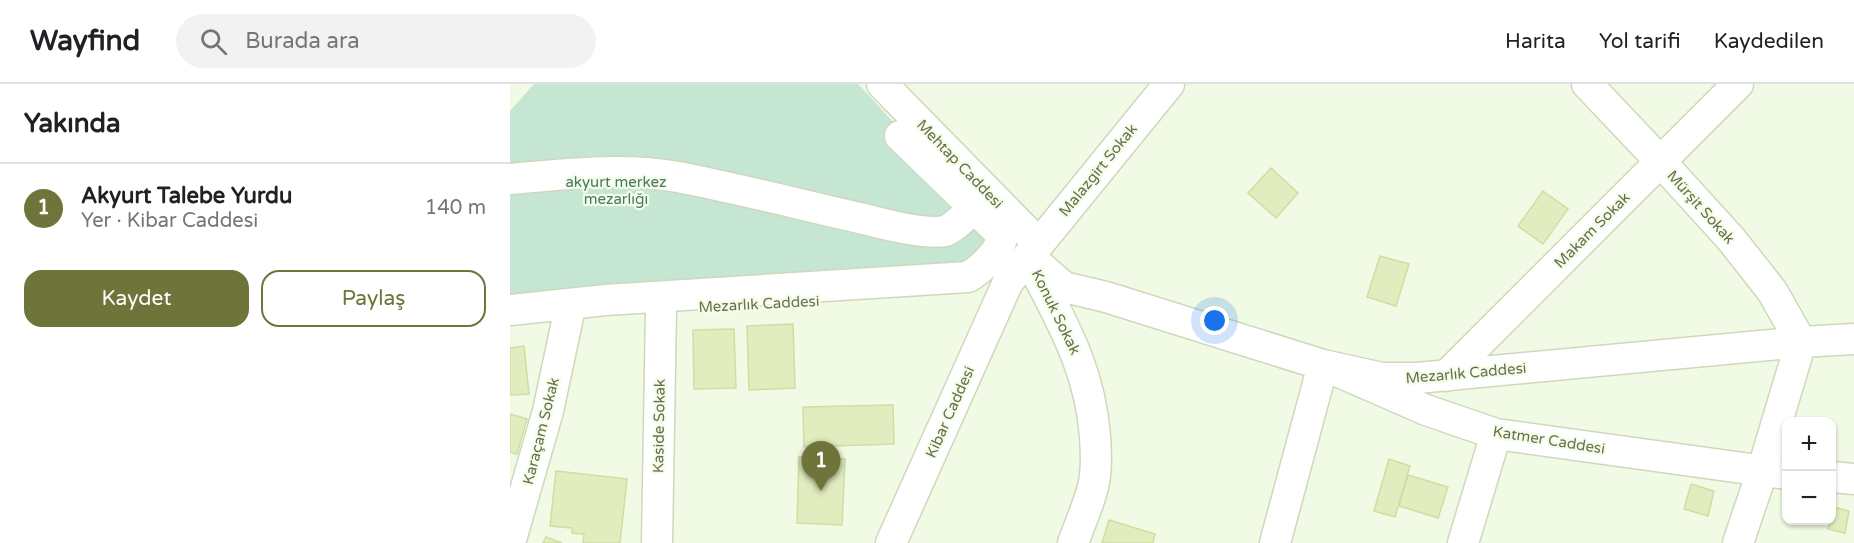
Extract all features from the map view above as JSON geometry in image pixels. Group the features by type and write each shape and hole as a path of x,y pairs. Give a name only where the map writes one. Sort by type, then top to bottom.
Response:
{"street":[{"name":"Mehtap Caddesi","path":"882,84 981,201 1033,250"},
{"name":"Mürşit Sokak","path":"1587,84 1731,239 1772,291 1801,342"},
{"name":"Makam Sokak","path":"1446,376 1738,84"},
{"name":"Malazgirt Sokak","path":"1008,282 1165,85"},
{"path":"510,310 606,300 968,277 999,248 1003,239 1002,235 981,201 900,136"},
{"path":"510,179 587,172 660,175 884,224 937,232 947,231 981,201"},
{"name":"Mezarlık Caddesi","path":"1033,250 1064,287 1106,297 1323,365 1382,378 1446,376 1854,339"},
{"name":"Konuk Sokak","path":"1033,250 1073,343 1091,398 1097,455 1093,485 1073,543"},
{"name":"Mezarlık Caddesi","path":"510,326 568,317 661,309 967,291 1008,282"},
{"name":"Kibar Caddesi","path":"891,543 1008,282"},
{"name":"Kaside Sokak","path":"657,543 661,309"},
{"name":"Karaçam Sokak","path":"510,543 548,411 568,317"},
{"path":"1738,543 1774,473 1801,342"},
{"path":"1275,543 1323,365"},
{"name":"Katmer Caddesi","path":"1323,365 1426,410 1496,434 1774,473"},
{"path":"1462,543 1496,434"},
{"path":"1836,477 1854,479"}],"green space":[{"name":"akyurt merkez mezarlığı","path":"534,84 858,84 1000,237 967,274 510,307 510,111"}],"building":[{"path":"1271,168 1298,193 1276,218 1248,193"},
{"path":"1543,191 1568,209 1543,244 1518,226"},
{"path":"1380,256 1409,264 1396,306 1367,297"},
{"path":"793,324 795,388 749,390 747,326"},
{"path":"734,329 736,388 694,389 693,330"},
{"path":"524,346 529,394 510,395 510,348"},
{"path":"893,405 894,444 804,447 803,407"},
{"path":"510,414 527,419 517,454 510,452"},
{"path":"799,457 845,459 842,525 797,523"},
{"path":"1389,459 1410,466 1395,517 1374,511"},
{"path":"556,471 627,479 620,543 583,543 584,534 572,533 572,528 550,526"},
{"path":"1408,475 1448,487 1438,518 1399,506"},
{"path":"1691,484 1714,491 1708,516 1684,509"},
{"path":"1836,508 1849,511 1845,533 1828,529 1829,525 1836,525"},
{"path":"1109,520 1155,534 1153,543 1102,543"},
{"path":"546,537 562,543 543,543"}],"place":[{"name":"Akyurt Talebe Yurdu","path":"821,491"}]}
